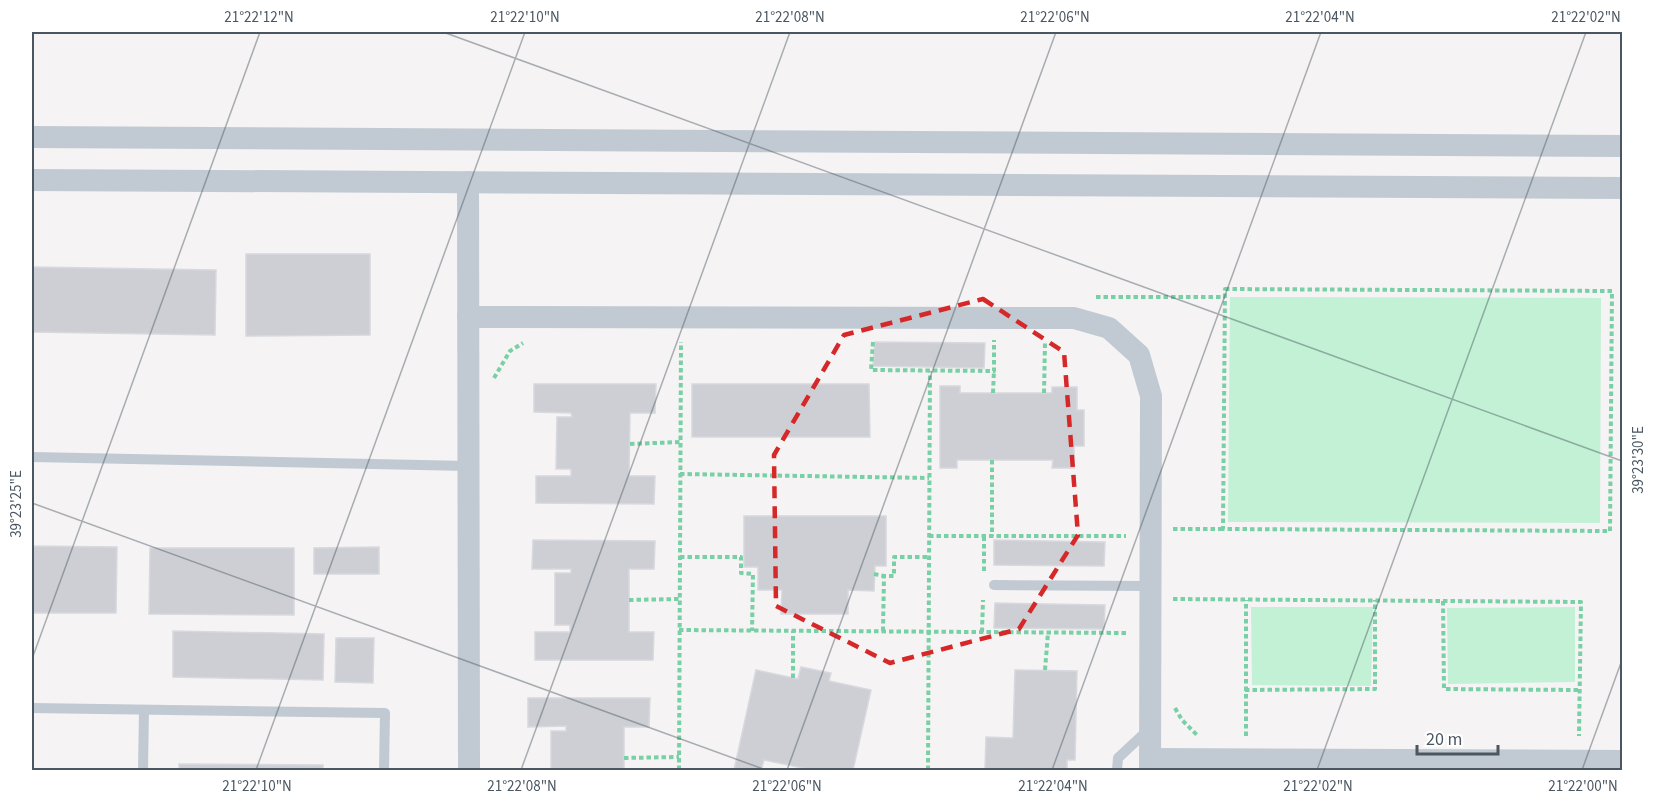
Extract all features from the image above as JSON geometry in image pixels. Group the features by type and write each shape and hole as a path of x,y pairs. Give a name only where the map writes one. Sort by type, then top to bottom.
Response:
{"street":[{"path":"32,137 1623,146"},
{"path":"32,180 1623,188"},
{"path":"468,182 469,771"},
{"path":"468,316 1074,318 1109,328 1139,355 1151,396 1151,536 1160,587 1151,633 1150,765 1623,761"}],"lane":[{"path":"32,457 468,466"},
{"path":"994,585 1160,587"},
{"path":"32,708 385,713 384,771"},
{"path":"143,771 144,710"},
{"path":"1117,771 1118,758 1150,728"}],"path":[{"path":"929,536 1169,536 1169,529 1610,531 1612,291 1225,289 1225,297 1223,529 1225,529"},
{"path":"1090,297 1225,297"},
{"path":"679,771 681,335"},
{"path":"873,336 871,370 994,372"},
{"path":"993,393 994,336"},
{"path":"1044,393 1046,336"},
{"path":"493,382 510,351 529,339"},
{"path":"928,771 930,371"},
{"path":"630,444 681,442"},
{"path":"992,460 992,536"},
{"path":"680,474 929,478"},
{"path":"680,557 741,557 741,573 755,575 752,631"},
{"path":"874,574 894,576 894,557 929,557"},
{"path":"883,631 884,576"},
{"path":"1160,587 1170,599 1170,610"},
{"path":"629,600 680,599"},
{"path":"1170,599 1581,602 1579,744"},
{"path":"1246,600 1246,743"},
{"path":"1245,690 1375,689 1376,600"},
{"path":"1443,601 1444,689 1579,690"},
{"path":"679,630 1151,633"},
{"path":"793,631 793,678"},
{"path":"1045,670 1048,633"},
{"path":"1170,699 1182,720 1198,737 1208,739"},
{"path":"624,758 679,757"}],"highlighted area":[{"path":"983,299 1064,352 1078,535 1019,629 890,663 776,606 774,455 844,335"}],"green space":[{"path":"1230,297 1601,298 1600,523 1228,522"},
{"path":"1251,607 1373,607 1371,686 1252,685"},
{"path":"1575,607 1575,682 1448,684 1447,608"}],"building":[{"path":"246,254 370,254 370,335 246,336"},
{"path":"32,267 216,270 215,335 32,332"},
{"path":"875,342 985,343 984,368 873,366"},
{"path":"534,384 656,384 655,413 630,413 629,476 655,476 654,504 536,503 536,476 571,476 571,469 556,469 557,417 572,417 571,413 534,412"},
{"path":"692,384 869,384 870,437 692,437"},
{"path":"940,386 960,386 960,393 1052,393 1052,387 1077,387 1077,410 1084,410 1084,446 1074,446 1074,468 1052,468 1053,460 957,460 957,468 940,468"},
{"path":"744,516 886,516 886,566 875,566 874,591 848,590 848,614 781,614 782,590 758,590 758,567 744,567"},
{"path":"533,540 655,541 654,569 629,569 629,632 654,632 653,660 535,660 535,632 570,632 570,625 555,625 555,573 571,573 571,569 532,569"},
{"path":"994,540 1105,542 1104,566 994,565"},
{"path":"32,546 117,547 116,613 32,613"},
{"path":"379,547 379,574 314,574 314,548"},
{"path":"150,548 294,548 294,615 149,614"},
{"path":"995,603 1105,605 1104,629 994,628"},
{"path":"173,631 324,634 323,680 173,677"},
{"path":"336,638 374,638 373,683 335,682"},
{"path":"801,667 831,673 829,681 871,690 853,770 812,770 764,760 761,770 734,770 756,670 798,679"},
{"path":"1015,670 1077,671 1075,760 1067,760 1067,770 985,770 986,737 1013,738"},
{"path":"528,698 650,698 649,727 624,727 624,770 551,770 551,731 566,731 566,726 528,727"},
{"path":"179,764 323,765 323,770 179,770"}]}
